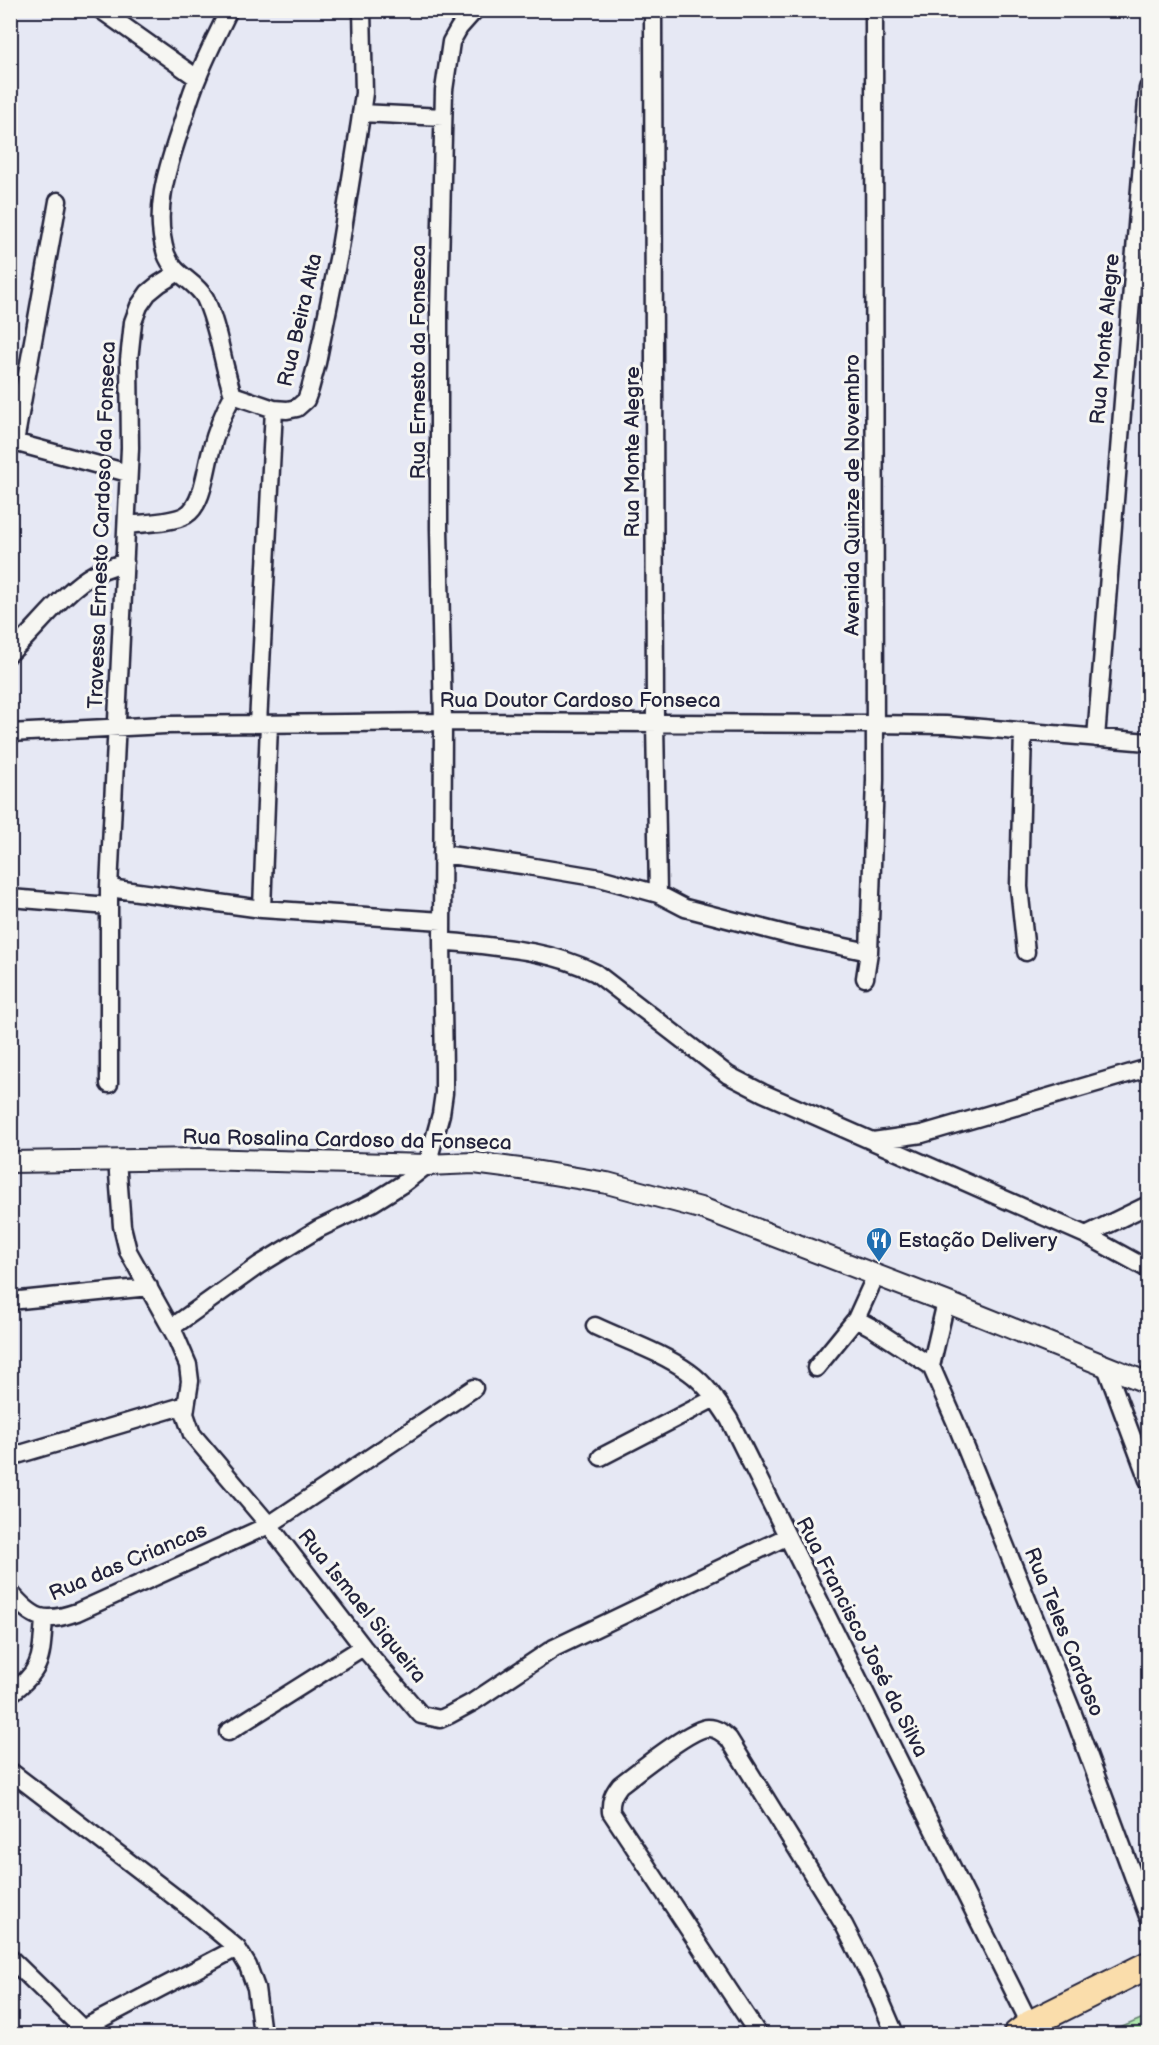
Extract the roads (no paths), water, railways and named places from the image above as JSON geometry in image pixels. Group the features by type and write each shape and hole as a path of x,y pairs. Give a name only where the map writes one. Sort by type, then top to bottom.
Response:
{"main road":[{"path":"1023,2029 1149,1965"}],"street":[{"path":"101,10 197,78"},
{"path":"127,525 163,521 185,515 192,510 207,475 210,453 223,412 233,395 211,314 204,297 200,291 177,273 166,255 161,234 162,199 166,173 197,78 229,10"},
{"name":"Rua Beira Alta","path":"262,909 263,724 274,409 297,408 306,400 310,389 339,254 364,93 362,10"},
{"name":"Rua Monte Alegre","path":"653,10 655,723 658,894"},
{"name":"Avenida Quinze de Novembro","path":"865,978 869,952 875,780 873,724 874,10"},
{"name":"Rua Ernesto da Fonseca","path":"427,1165 441,1114 444,1093 439,505 443,117 446,64 451,42 470,13"},
{"name":"Rua Monte Alegre","path":"1096,738 1149,88"},
{"path":"361,113 443,117"},
{"path":"58,201 13,441 128,472"},
{"name":"Travessa Ernesto Cardoso da Fonseca","path":"109,1084 109,888 130,448 129,360 133,322 139,306 148,293 177,273"},
{"path":"233,395 274,409"},
{"path":"10,653 30,636 70,592 92,575 125,562"},
{"name":"Rua Doutor Cardoso Fonseca","path":"10,733 116,727 263,724 873,724 946,725 1149,742"},
{"path":"1023,732 1019,887 1026,951"},
{"path":"442,854 600,878 658,894 685,908 793,936 869,952"},
{"path":"109,888 262,909 442,921"},
{"path":"10,898 109,906"},
{"path":"442,941 514,949 575,963 596,973 728,1075 763,1093 1086,1234 1149,1269"},
{"path":"872,1141 922,1134 1149,1068"},
{"name":"Rua Ismael Siqueira","path":"117,1160 122,1226 128,1251 171,1328 188,1365 190,1381 185,1414 192,1434 269,1525 363,1647 421,1714 440,1719 473,1702 554,1648 786,1537"},
{"name":"Rua Rosalina Cardoso da Fonseca","path":"10,1162 200,1160 427,1165 474,1163 607,1183 704,1209 1149,1383"},
{"path":"171,1328 259,1265 318,1229 372,1203 427,1165"},
{"path":"1086,1234 1149,1205"},
{"path":"816,1368 856,1319 876,1275"},
{"path":"10,1301 149,1287"},
{"path":"856,1319 931,1366 946,1302"},
{"name":"Rua Francisco José da Silva","path":"596,1326 664,1357 691,1373 715,1398 729,1419 1017,2000 1023,2029"},
{"name":"Rua Teles Cardoso","path":"931,1366 1072,1710 1149,1916"},
{"path":"1106,1367 1149,1480"},
{"name":"Rua das Criancas","path":"10,1592 23,1608 32,1615 44,1619 63,1617 77,1612 269,1525 474,1388"},
{"path":"601,1457 715,1398"},
{"path":"10,1457 186,1405"},
{"path":"10,1694 28,1681 36,1668 42,1649 44,1619"},
{"path":"228,1732 363,1647"},
{"path":"758,2034 611,1812 610,1804 620,1785 682,1740 699,1730 708,1728 717,1730 729,1739 844,1925 871,1978 895,2034"},
{"path":"10,1772 193,1911 237,1948 248,1966 256,1988 262,2034"},
{"path":"10,1959 86,2031 237,1948"}],"place":[{"name":"Estação Delivery","path":"879,1263"}]}
